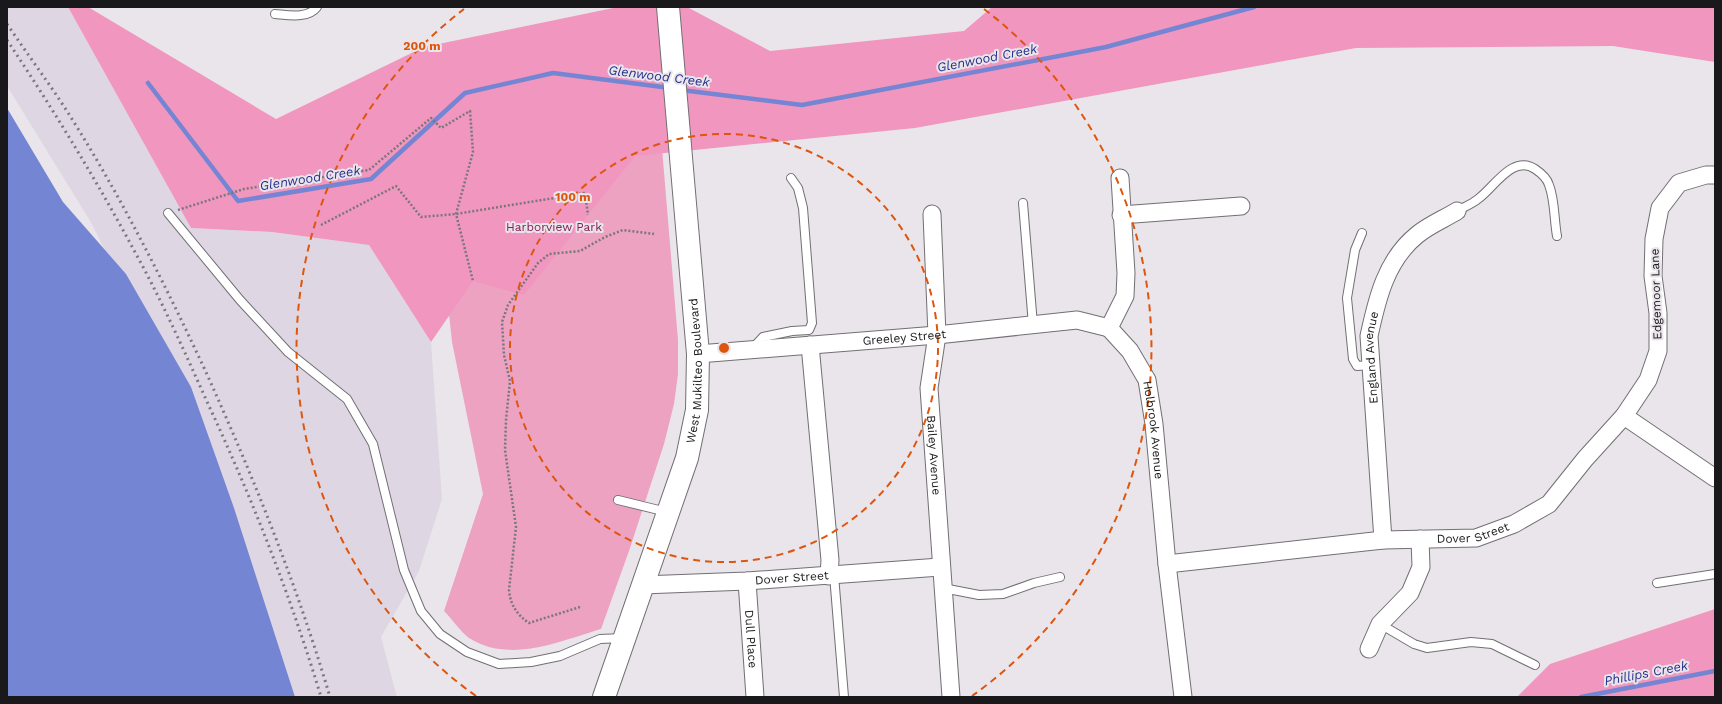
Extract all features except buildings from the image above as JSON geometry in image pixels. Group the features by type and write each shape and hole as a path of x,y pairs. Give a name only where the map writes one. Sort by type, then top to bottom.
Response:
{"main road":[{"name":"West Mukilteo Boulevard","path":"604,697 694,433 697,410 698,354 668,7"}],"street":[{"name":"Edgemoor Lane","path":"1624,416 1648,380 1658,351 1658,313 1653,276 1654,240 1660,208 1679,183 1706,175 1715,176"},
{"path":"1109,328 1125,296 1126,273 1121,215 1120,178"},
{"path":"1121,215 1241,206"},
{"name":"England Avenue","path":"1383,540 1369,336 1381,285 1398,257 1417,235 1457,211"},
{"name":"Bailey Avenue","path":"932,214 937,335 930,388 940,567 951,697"},
{"name":"Greeley Street","path":"698,354 937,335 1077,320 1109,328"},
{"name":"Holbrook Avenue","path":"1109,328 1130,351 1147,380 1154,424 1167,564 1183,697"},
{"path":"810,345 832,575"},
{"path":"1624,416 1715,478"},
{"name":"Dover Street","path":"1167,564 1383,540 1476,538 1514,524 1549,504 1585,459 1624,416"},
{"path":"1369,649 1380,624 1410,593 1421,567 1420,539"},
{"name":"Dover Street","path":"642,585 747,581 940,567"},
{"name":"Dull Place","path":"747,581 755,697"}],"lane":[{"path":"275,14 292,16 306,13 317,7"},
{"path":"1457,211 1478,199 1502,175 1515,167 1525,165 1532,167 1543,174 1549,184 1557,236"},
{"path":"752,350 763,337 792,331 809,330 812,323 803,208 798,188 791,178"},
{"path":"1023,203 1033,325"},
{"path":"168,213 240,300 288,352 346,399 373,444 404,570 421,611 440,634 467,652 500,664 531,662 560,656 600,639 624,638"},
{"path":"1362,233 1355,250 1347,298 1352,359 1357,366 1371,365"},
{"path":"618,500 668,512"},
{"path":"1657,583 1715,574"},
{"path":"832,575 844,697"},
{"path":"942,588 979,595 1003,594 1034,583 1060,577"},
{"path":"1380,624 1414,644 1427,648 1471,642 1492,644 1535,665"}],"path":[{"path":"168,213 244,189 369,170 431,118 441,128 470,111 473,152 456,214 473,281"},
{"path":"321,225 396,186 420,217 456,214 585,193 588,215"},
{"path":"580,607 529,623 519,617 510,600 508,590 516,527 505,450 510,381 504,355 502,322 508,305 538,263 550,254 580,250 605,237 623,230 654,234"}],"shaded area":[{"path":"7,7 68,7 191,228 272,232 369,245 431,342 442,499 419,571 381,637 397,697 287,697 183,412 92,224 7,86"}],"green space":[{"path":"68,7 88,7 276,119 424,47 618,7 687,7 770,51 964,31 992,7 1715,7 1715,62 1613,46 1356,48 915,128 635,156 524,295 473,281 431,342 369,245 272,232 191,228"},
{"name":"Harborview Park","path":"660,124 678,340 678,374 674,404 664,444 629,551 601,629 535,648 518,650 485,646 469,638 444,611 483,494 452,342 429,125"},
{"path":"1715,609 1715,697 1517,697 1550,664"}],"water":[{"path":"7,108 63,202 126,274 191,387 234,508 295,697 7,697"}],"waterway":[{"name":"Glenwood Creek","path":"681,90 802,105 1106,47 1254,7"},
{"name":"Glenwood Creek","path":"148,83 238,201 371,179 465,93 553,73 670,88"},
{"name":"Phillips Creek","path":"1581,697 1715,671"}],"railway":[{"path":"7,24 85,139 139,236 189,336 240,450 273,531 289,572 330,697"},
{"path":"7,40 90,172 136,254 165,310 256,513 284,586 321,697"}]}
